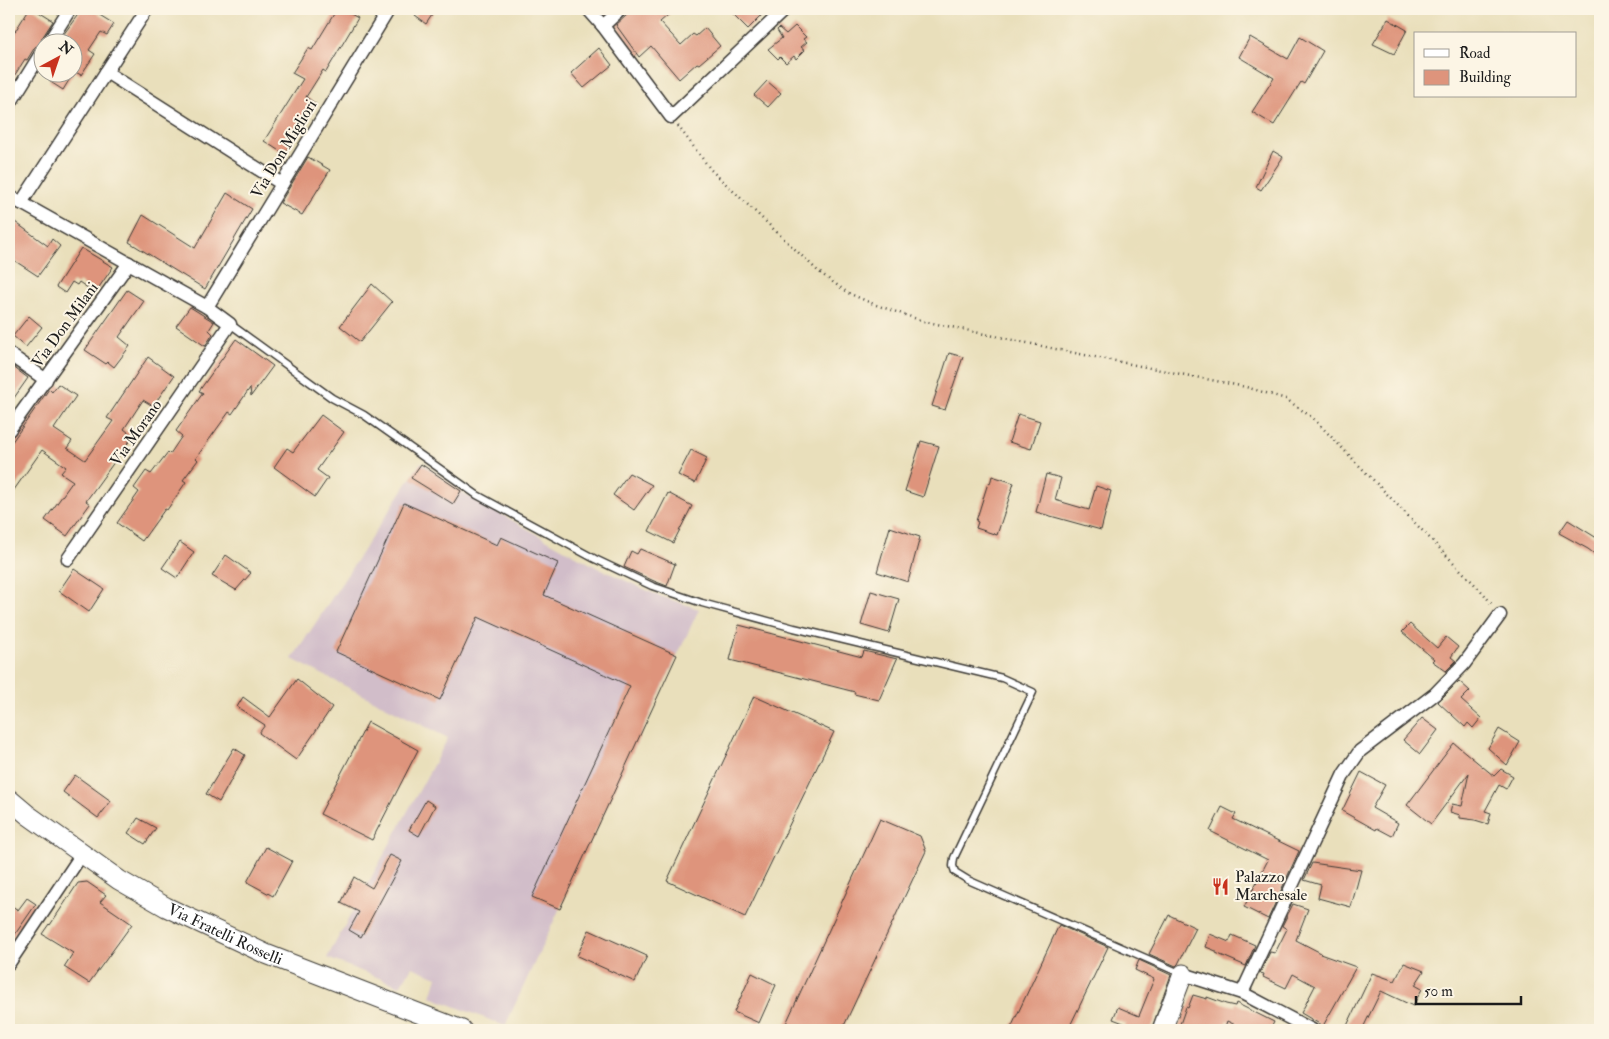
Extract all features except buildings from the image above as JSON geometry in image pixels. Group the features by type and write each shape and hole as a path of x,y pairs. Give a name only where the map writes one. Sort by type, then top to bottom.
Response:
{"main road":[{"name":"Via Fratelli Rosselli","path":"9,799 119,880 166,907 266,954 462,1030"},
{"path":"1162,1030 1183,974"}],"street":[{"path":"55,32 70,9"},
{"path":"21,203 147,9"},
{"name":"Via Don Migliori","path":"207,307 389,9"},
{"path":"588,9 603,26 671,117 785,9"},
{"path":"603,26 621,9"},
{"path":"9,105 32,68"},
{"path":"106,72 282,184"},
{"path":"9,196 207,307 230,324"},
{"name":"Via Don Milani","path":"9,430 129,263"},
{"name":"Via Morano","path":"68,559 230,324"},
{"path":"9,354 46,380"},
{"path":"1242,994 1344,774 1360,751 1435,694 1464,664 1500,615"},
{"path":"9,963 82,854"},
{"path":"1183,974 1242,994 1312,1030"}],"lane":[{"path":"230,324 332,398 364,415 477,494 595,559 652,586 702,603 794,628 1002,678 1033,692 954,858 953,866 955,872 968,880 1183,974"}],"path":[{"path":"671,117 711,170 819,272 848,293 876,305 924,320 1070,352 1246,387 1286,399 1313,418 1484,594 1500,615"}],"shaded area":[{"path":"421,462 465,494 596,567 657,595 699,609 505,1026 431,997 437,977 412,967 400,986 327,958 448,738 292,659"}],"place":[{"name":"Palazzo Marchesale","path":"1221,886"}]}
